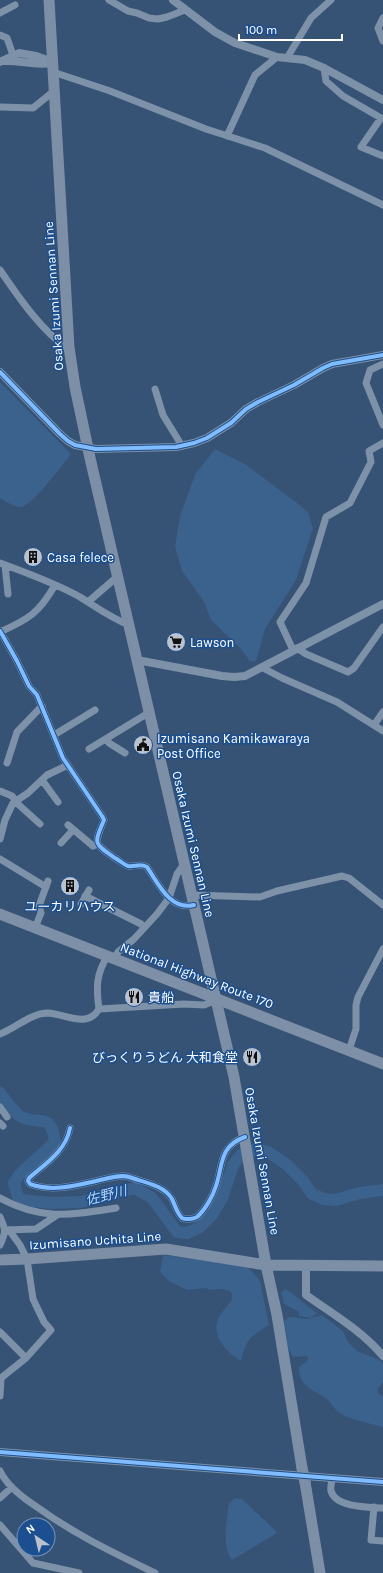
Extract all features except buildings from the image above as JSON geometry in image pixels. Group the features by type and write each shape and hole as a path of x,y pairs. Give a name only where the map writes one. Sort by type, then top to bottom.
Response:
{"highway":[{"name":"National Highway Route 170","path":"0,914 383,1064"}],"main road":[{"name":"Osaka Izumi Sennan Line","path":"49,0 69,350 75,387 234,1077 246,1140 266,1265 277,1315 320,1573"},
{"name":"Izumisano Uchita Line","path":"0,1260 27,1260 166,1249 266,1265 383,1266"}],"street":[{"path":"109,0 128,12 137,12 149,18 167,17 185,10"},
{"path":"173,0 215,32 235,43 278,57 305,60 324,68 383,100"},
{"path":"287,58 311,18 331,0"},
{"path":"0,13 15,5"},
{"path":"383,18 378,28 383,41"},
{"path":"0,35 7,38 13,55"},
{"path":"1,61 19,53 36,56 53,67"},
{"path":"227,136 255,75 278,57"},
{"path":"1,61 18,61 31,64 44,64 53,67 206,129 265,148 383,205"},
{"path":"324,68 326,81 343,96 381,118 361,147 383,156"},
{"path":"0,107 32,108 54,91"},
{"path":"0,270 26,307 55,340 69,350"},
{"path":"0,372 68,441 78,446 96,449 182,446 207,438 231,423 246,409 294,385 323,368 332,364 383,355"},
{"path":"383,364 370,370 366,383 383,425"},
{"path":"155,389 163,415 182,446"},
{"path":"383,443 369,451 371,462 350,503 326,517 306,583 280,622 295,649 348,672 354,668 383,627"},
{"path":"2,564 55,585 129,625"},
{"path":"2,564 8,594"},
{"path":"88,602 118,576"},
{"path":"55,585 40,609 32,615 0,632 17,661 29,686 37,695 63,758 104,820 96,839 97,844 101,848 128,866 143,865 147,867 171,901 180,905 193,900 260,897 277,891 342,876 349,878 383,905"},
{"path":"137,660 234,677 245,676 383,604"},
{"path":"262,668 337,702 383,731"},
{"path":"7,763 17,732 42,706"},
{"path":"54,735 95,710"},
{"path":"374,725 383,712"},
{"path":"89,749 150,714"},
{"path":"107,738 109,743 125,753"},
{"path":"0,839 10,807 47,775 68,765"},
{"path":"42,780 58,802"},
{"path":"0,791 12,796 40,824"},
{"path":"61,843 71,827 93,846 97,844"},
{"path":"0,859 15,872 47,884 39,906 41,913 35,928"},
{"path":"99,1009 97,994 100,967 144,928 169,898 177,874 184,864"},
{"path":"82,904 87,893 112,906 144,928"},
{"path":"349,1050 356,1029 356,1005 358,997 383,949"},
{"path":"0,1034 35,1016 47,1013 81,1020 89,1018 99,1009 184,1004 204,1005 217,998"},
{"path":"0,1107 7,1117"},
{"path":"70,1128 69,1136 64,1146 29,1178 28,1181 30,1184 41,1188 66,1187 111,1178 128,1177 162,1189 171,1198 179,1215 183,1218 189,1219 195,1218 202,1212 212,1196 216,1186 222,1158 226,1150 234,1142 246,1140"},
{"path":"0,1198 15,1206 43,1214 57,1215 116,1208"},
{"path":"7,1230 36,1229 57,1215"},
{"path":"0,1217 7,1230 20,1245 27,1260 34,1299 44,1322 52,1330 26,1358 1,1377 0,1396"},
{"path":"0,1245 7,1230"},
{"path":"306,1266 306,1295 362,1334 383,1356"},
{"path":"0,1332 26,1358"},
{"path":"0,1452 383,1482"},
{"path":"0,1470 12,1487 26,1500 58,1523 97,1545 155,1573"},
{"path":"332,1478 331,1491 336,1499 351,1506 383,1508"},
{"path":"0,1498 12,1487"},
{"path":"374,1508 371,1540 383,1541"},
{"path":"0,1525 33,1562 79,1573"}],"water":[{"path":"0,382 71,454 39,493 32,500 20,507 12,505 0,498"},
{"path":"215,449 245,464 297,503 308,512 313,528 296,580 265,629 256,661 250,661 241,649 211,620 204,602 182,571 175,547 180,516 193,480 196,473"},
{"path":"163,1255 248,1266 259,1279 269,1325 250,1339 247,1343 241,1361 229,1353 224,1347 220,1341 216,1329 220,1315 232,1299 230,1291 221,1289 210,1290 206,1288 187,1290 169,1281 160,1272"},
{"path":"286,1289 317,1313 311,1318 299,1316 299,1312 284,1304 281,1292"},
{"path":"322,1315 343,1331 348,1342 357,1351 380,1360 383,1364 383,1382 377,1390 379,1394 383,1396 383,1427 359,1421 341,1414 327,1399 307,1387 301,1379 299,1367 307,1361 308,1358 307,1356 293,1357 288,1347 284,1321 289,1317 308,1319"},
{"path":"235,1498 242,1499 277,1533 232,1560 227,1547 226,1525 229,1503"}],"waterway":[{"name":"佐野川","path":"0,1093 17,1114 27,1119 43,1121 50,1126 53,1132 55,1142 19,1175 14,1183 18,1197 22,1200 51,1203 81,1202 135,1188 152,1198 177,1232 187,1233 200,1227 212,1215 222,1198 233,1165 241,1155 256,1149 268,1152 286,1164 304,1182 312,1194 324,1199 335,1200 360,1193 383,1190"}],"cycle path":[{"path":"0,372 60,434 75,445 96,449 176,447 207,438 231,423 246,409 294,385 323,368 332,364 383,355"},
{"path":"0,631 29,686 37,695 63,758 104,820 97,839 99,846 126,865 142,865 147,867 160,888 171,900 186,906 194,905"},
{"path":"70,1128 64,1144 48,1162 29,1178 28,1181 30,1184 46,1188 55,1188 80,1185 117,1176 125,1176 164,1190 172,1199 180,1216 187,1219 197,1217 206,1207 215,1190 221,1164 226,1151 230,1146 245,1137"},
{"path":"0,1452 383,1482"}],"place":[{"name":"Casa felece","path":"33,557"},
{"name":"Lawson","path":"176,642"},
{"name":"Izumisano Kamikawaraya Post Office","path":"143,745"},
{"name":"ユーカリハウス","path":"70,886"},
{"name":"貴船","path":"134,997"},
{"name":"びっくりうどん 大和食堂","path":"252,1057"}]}
